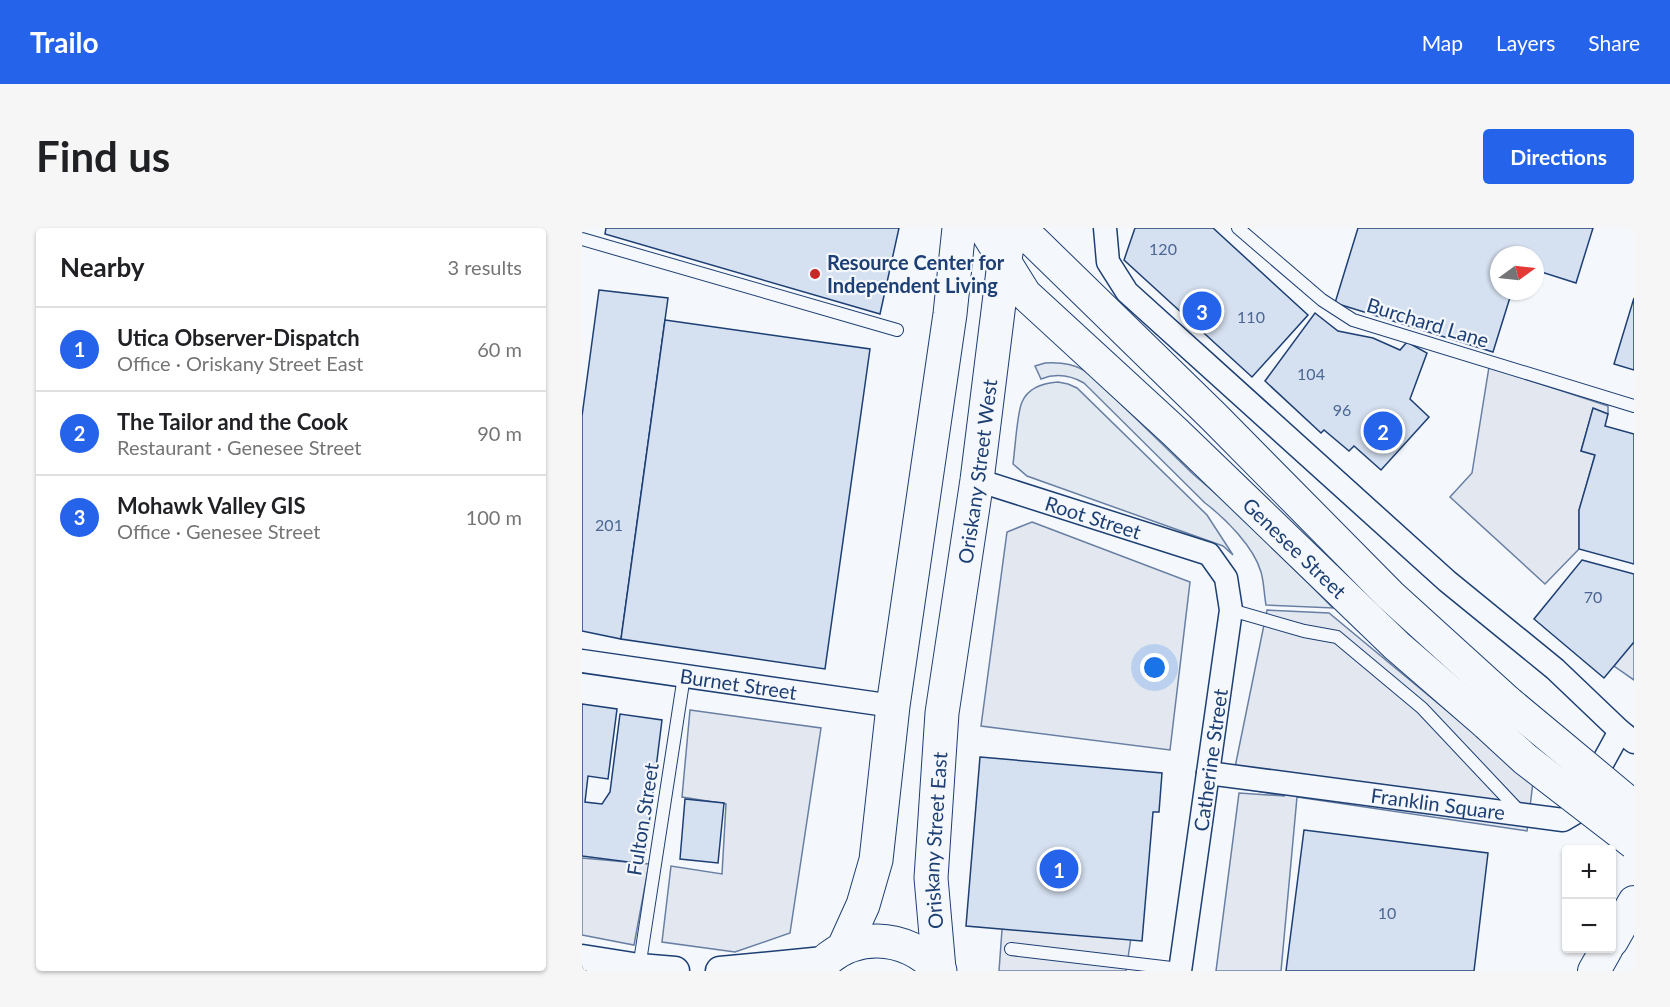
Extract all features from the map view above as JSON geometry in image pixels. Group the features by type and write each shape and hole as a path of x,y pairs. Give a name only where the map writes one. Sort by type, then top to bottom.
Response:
{"main road":[{"path":"828,960 863,905 876,860 893,706 950,314 959,228"},
{"name":"Genesee Street","path":"984,228 1025,294 1174,431 1396,646 1634,807"},
{"name":"Oriskany Street West","path":"942,713 977,480 1004,263 1011,228"},
{"name":"Genesee Street","path":"1020,228 1214,417 1390,595 1498,714 1525,759 1634,843"},
{"name":"Oriskany Street East","path":"939,970 931,878 942,713"},
{"path":"1616,933 1634,902"},
{"path":"828,960 869,940 895,942 919,952 939,970"},
{"path":"1594,971 1604,953"}],"street":[{"path":"1105,228 1108,262 1126,292 1447,581 1555,669 1627,737"},
{"name":"Root Street","path":"977,480 1209,554"},
{"name":"Catherine Street","path":"1180,970 1231,610 1226,578 1209,554"},
{"name":"Burnet Street","path":"582,661 893,706"},
{"name":"Franklin Square","path":"1208,773 1563,820 1575,813 1627,737"},
{"path":"582,959 675,971"},
{"path":"720,971 828,960"}],"lane":[{"name":"Burchard Lane","path":"1238,228 1322,300 1353,320 1634,406"},
{"path":"582,239 897,330"},
{"path":"1231,610 1304,631 1337,637 1422,708 1522,814"},
{"name":"Fulton Street","path":"639,968 684,676"},
{"path":"1011,949 1180,970"}],"shaded area":[{"path":"1045,363 1069,364 1091,375 1193,474 1243,517 1333,608 1266,605 1262,576 1257,562 1238,534 1084,383 1063,376 1041,379 1035,366"},
{"path":"1489,367 1608,406 1608,414 1593,409 1581,451 1595,455 1579,510 1579,549 1545,584 1450,497 1472,473"},
{"path":"1058,382 1077,388 1207,515 1233,555 1223,546 1027,476 1013,464 1017,423 1022,402 1028,393 1037,387"},
{"path":"1032,522 1190,582 1170,750 981,726 1007,532"},
{"path":"1267,610 1329,613 1533,782 1527,831 1297,797 1281,971 1216,971 1239,793 1285,796 1231,787"},
{"path":"1634,638 1634,680 1614,666"},
{"path":"690,710 821,728 790,933 735,952 662,942 671,866 722,874 726,804 682,797"},
{"path":"582,858 649,864 634,945 582,935"},
{"path":"1003,916 1132,931 1126,971 999,971"}],"building":[{"name":"Resource Center for Independent Living","path":"606,228 899,228 880,314 605,234"},
{"path":"1135,228 1213,228 1308,315 1252,377 1124,260"},
{"path":"1358,228 1593,228 1576,283 1544,273 1544,246 1490,246 1490,300 1509,300 1493,352 1335,303"},
{"path":"599,290 668,298 621,639 582,631 582,416"},
{"path":"1634,298 1634,370 1614,364"},
{"path":"1315,313 1338,331 1373,338 1400,350 1407,342 1427,353 1410,399 1429,417 1381,470 1354,446 1349,451 1324,430 1321,433 1265,381"},
{"path":"665,320 870,349 825,669 621,639"},
{"path":"1593,408 1608,414 1605,426 1634,434 1634,564 1579,549 1579,510 1595,455 1581,451"},
{"path":"1582,560 1634,574 1634,642 1604,678 1534,619"},
{"path":"582,704 617,709 608,779 588,776 585,802 602,804 610,792 620,714 662,720 644,864 582,856"},
{"path":"980,757 1162,773 1159,812 1153,812 1142,941 966,926"},
{"path":"685,799 724,803 718,863 680,859"},
{"path":"1304,830 1488,853 1474,971 1286,971"}],"place":[{"name":"Resource Center for Independent Living","path":"815,274"},
{"name":"Mohawk Valley GIS","path":"1202,311"},
{"name":"The Tailor and the Cook","path":"1383,431"},
{"name":"Utica Observer-Dispatch","path":"1059,869"}]}
